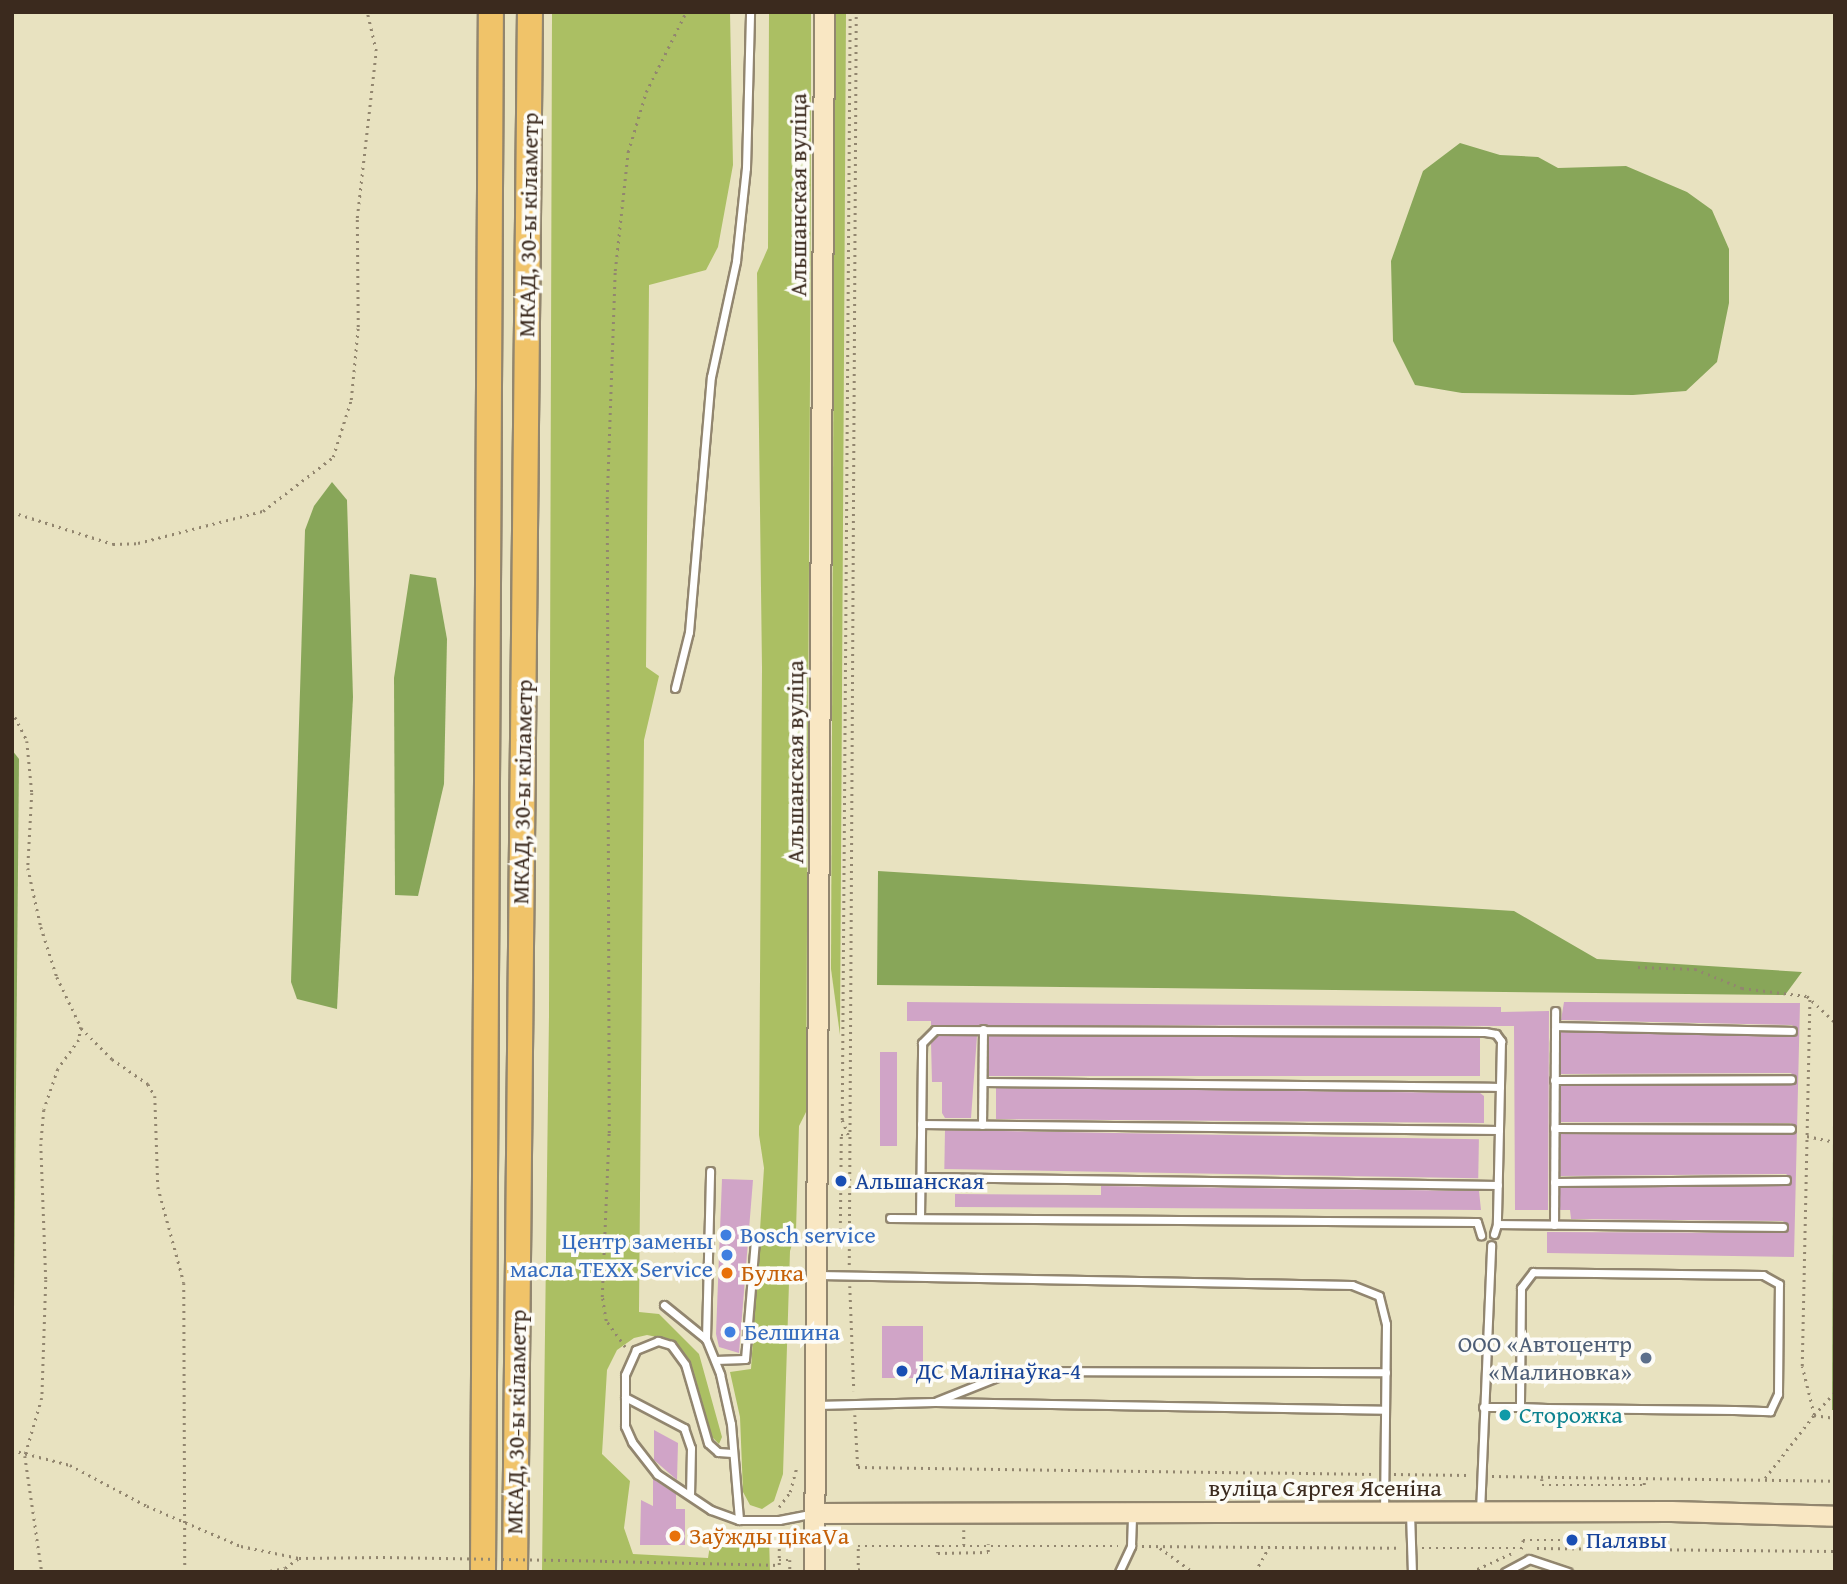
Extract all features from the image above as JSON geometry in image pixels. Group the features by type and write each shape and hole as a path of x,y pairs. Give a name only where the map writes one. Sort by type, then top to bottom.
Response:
{"highway":[{"name":"МКАД, 30-ы кіламетр","path":"483,1572 491,12"},
{"name":"МКАД, 30-ы кіламетр","path":"515,1572 530,12"}],"main road":[{"name":"Альшанская вуліца","path":"814,1572 824,12"},
{"name":"вуліца Сяргея Ясеніна","path":"815,1513 1480,1512 1835,1516"}],"lane":[{"path":"675,688 689,632 710,377 736,261 746,168 750,12"},
{"path":"1554,1225 1555,1010"},
{"path":"1556,1026 1792,1031"},
{"path":"920,1218 922,1043 927,1034 935,1030 1485,1032 1496,1034 1501,1041 1497,1224 1494,1234"},
{"path":"982,1125 983,1030"},
{"path":"1554,1080 1791,1079"},
{"path":"983,1082 1500,1087"},
{"path":"921,1124 1499,1130"},
{"path":"1554,1128 1791,1129"},
{"path":"710,1171 706,1339 715,1360 731,1424 739,1520"},
{"path":"921,1177 1498,1185"},
{"path":"1554,1182 1786,1180"},
{"path":"890,1218 1477,1222 1481,1235"},
{"path":"1497,1224 1783,1227"},
{"path":"715,1360 745,1359 755,1239"},
{"path":"1480,1512 1487,1245"},
{"path":"1483,1407 1770,1411 1778,1394 1779,1284 1763,1275 1533,1272 1521,1288 1520,1407"},
{"path":"817,1275 1352,1285 1379,1296 1386,1324 1384,1512"},
{"path":"664,1305 706,1339"},
{"path":"732,1453 718,1452 708,1443 685,1364 670,1345 646,1344 632,1356 625,1375 625,1426 641,1457 657,1474 711,1510 739,1520 779,1520 815,1513"},
{"path":"935,1402 1012,1371 1385,1372"},
{"path":"625,1397 684,1428 691,1448 690,1495"},
{"path":"815,1405 935,1402 1385,1410"},
{"path":"1119,1572 1131,1546 1132,1511"},
{"path":"1410,1513 1412,1572"},
{"path":"1505,1572 1529,1559 1568,1572"}],"path":[{"path":"12,512 113,544 138,543 263,511 333,457 351,400 358,327 357,218 376,51 367,12"},
{"path":"632,1356 606,1321 602,1297 609,1133 607,499 615,271 628,152 646,92 686,12"},
{"path":"848,1135 842,1106 850,12"},
{"path":"856,12 848,1135 850,1274 858,1467 1835,1481"},
{"path":"12,711 27,741 32,793 28,868 41,927 57,977 81,1027 112,1059 148,1084 155,1096 158,1187 184,1283 185,1572"},
{"path":"1638,967 1695,969 1742,988 1811,999 1835,1022"},
{"path":"1811,999 1802,1366 1814,1415"},
{"path":"42,1572 26,1456 41,1398 44,1110 58,1069 79,1040 81,1027"},
{"path":"840,1237 841,1135 848,1135"},
{"path":"1807,1136 1835,1142"},
{"path":"1764,1480 1835,1392"},
{"path":"1814,1415 1835,1418"},
{"path":"12,1450 26,1456 70,1465 147,1506 185,1519 241,1546 299,1558 383,1557 779,1565 779,1572"},
{"path":"1542,1477 1542,1485 1644,1485 1644,1478"},
{"path":"1471,1572 1523,1548 1523,1540 1595,1540 1595,1548"},
{"path":"938,1545 938,1553 988,1552 988,1544"},
{"path":"865,1572 859,1570 858,1546 1006,1544"},
{"path":"1157,1547 1174,1554 1193,1572"},
{"path":"1255,1572 1269,1547"},
{"path":"263,1572 285,1568 299,1558"},
{"path":"779,1560 790,1560 790,1572"}],"green space":[{"path":"552,12 730,12 733,165 718,247 706,270 649,285 646,667 659,676 644,740 639,1312 659,1314 699,1354 722,1437 719,1444 711,1436 688,1358 672,1340 647,1335 634,1338 617,1350 607,1370 602,1454 630,1481 624,1528 633,1554 708,1558 713,1527 741,1536 769,1537 770,1572 542,1572 549,1015"},
{"path":"769,12 811,12 811,195 806,1112 799,1126 796,1231 790,1251 783,1474 774,1501 762,1509 750,1505 743,1492 740,1417 730,1372 751,1369 764,1168 759,1135 762,668 757,273 768,248"},
{"path":"835,12 846,12 840,1035 831,969"},
{"path":"1460,143 1500,155 1538,157 1558,168 1626,166 1687,192 1712,210 1729,249 1729,303 1717,362 1686,391 1633,395 1462,393 1415,385 1393,341 1391,261 1423,171"},
{"path":"332,482 347,500 353,697 337,1009 297,999 291,982 305,530 314,506"},
{"path":"410,574 436,578 447,639 444,784 418,896 395,895 394,678"},
{"path":"12,750 19,759 12,1529"},
{"path":"878,871 1514,911 1597,959 1802,972 1785,995 877,985"},
{"path":"1835,1117 1835,1410 1832,1410"}],"building":[{"path":"907,1002 1501,1007 1501,1012 1549,1011 1548,1210 1515,1210 1514,1026 931,1025 931,1021 907,1021"},
{"path":"1564,1002 1800,1003 1797,1130 1791,1123 1561,1122 1561,1086 1791,1085 1797,1080 1791,1073 1561,1074 1561,1032 1792,1037 1798,1032 1792,1025 1561,1020"},
{"path":"938,1036 977,1036 971,1118 945,1118 942,1113 942,1082 932,1082 931,1042"},
{"path":"989,1036 1480,1036 1480,1076 989,1076"},
{"path":"880,1052 897,1052 897,1146 880,1146"},
{"path":"996,1088 1480,1093 1484,1096 1484,1123 996,1119"},
{"path":"945,1130 1479,1139 1478,1178 944,1169"},
{"path":"1797,1130 1794,1257 1547,1253 1547,1232 1783,1233 1789,1228 1783,1221 1571,1219 1570,1210 1560,1210 1560,1188 1786,1186 1792,1179 1786,1174 1560,1176 1561,1134 1791,1135"},
{"path":"722,1179 753,1180 739,1353 719,1347 716,1334"},
{"path":"1101,1186 1479,1191 1481,1210 955,1207 955,1194 1101,1195"},
{"path":"882,1326 923,1326 923,1378 882,1378"},
{"path":"654,1430 678,1443 677,1480 654,1460"},
{"path":"653,1479 676,1494 676,1509 685,1509 685,1545 640,1545 641,1500 653,1506"}],"place":[{"name":"Альшанская","path":"841,1181"},
{"name":"Bosch service","path":"726,1235"},
{"name":"Центр замены масла TEXX Service","path":"727,1255"},
{"name":"Булка","path":"727,1273"},
{"name":"Белшина","path":"730,1332"},
{"name":"ООО «Автоцентр «Малиновка»","path":"1646,1358"},
{"name":"ДС Малінаўка-4","path":"902,1371"},
{"name":"Сторожка","path":"1505,1415"},
{"name":"Заўжды цікаVа","path":"675,1536"},
{"name":"Палявы","path":"1572,1540"}]}
